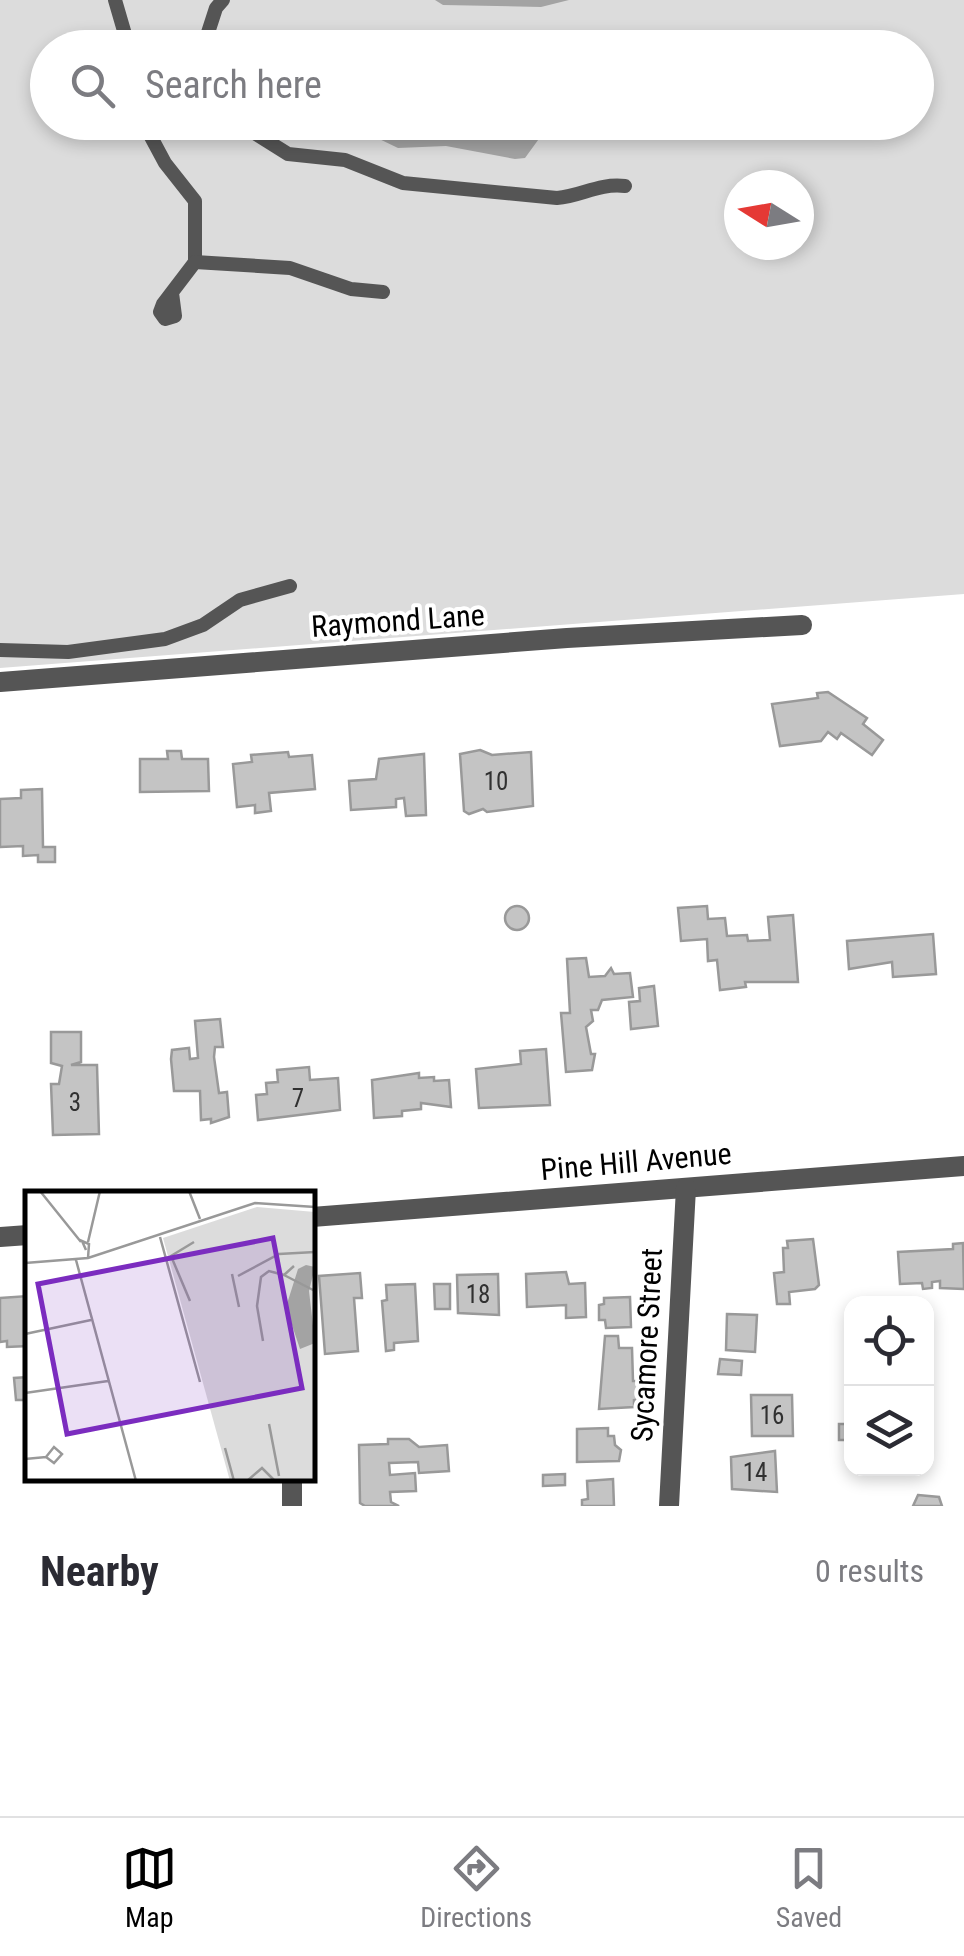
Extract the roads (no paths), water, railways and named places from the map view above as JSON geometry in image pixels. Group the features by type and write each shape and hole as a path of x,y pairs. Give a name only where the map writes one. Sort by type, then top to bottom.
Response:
{"street":[{"name":"Raymond Lane","path":"0,682 567,638 802,625"},
{"name":"Pine Hill Avenue","path":"315,1218 964,1166"},
{"name":"Sycamore Street","path":"669,1506 686,1188"},
{"path":"0,1237 25,1235"}],"lane":[{"path":"115,0 124,30"},
{"path":"209,30 216,8 224,0"},
{"path":"153,140 164,163 195,201 195,262 172,292"},
{"path":"266,140 288,154 344,160 418,185 557,198 574,197 598,185 625,186"},
{"path":"195,262 290,268 351,289 382,292"},
{"path":"0,650 68,652 165,639 203,625 240,600 290,586"}]}
